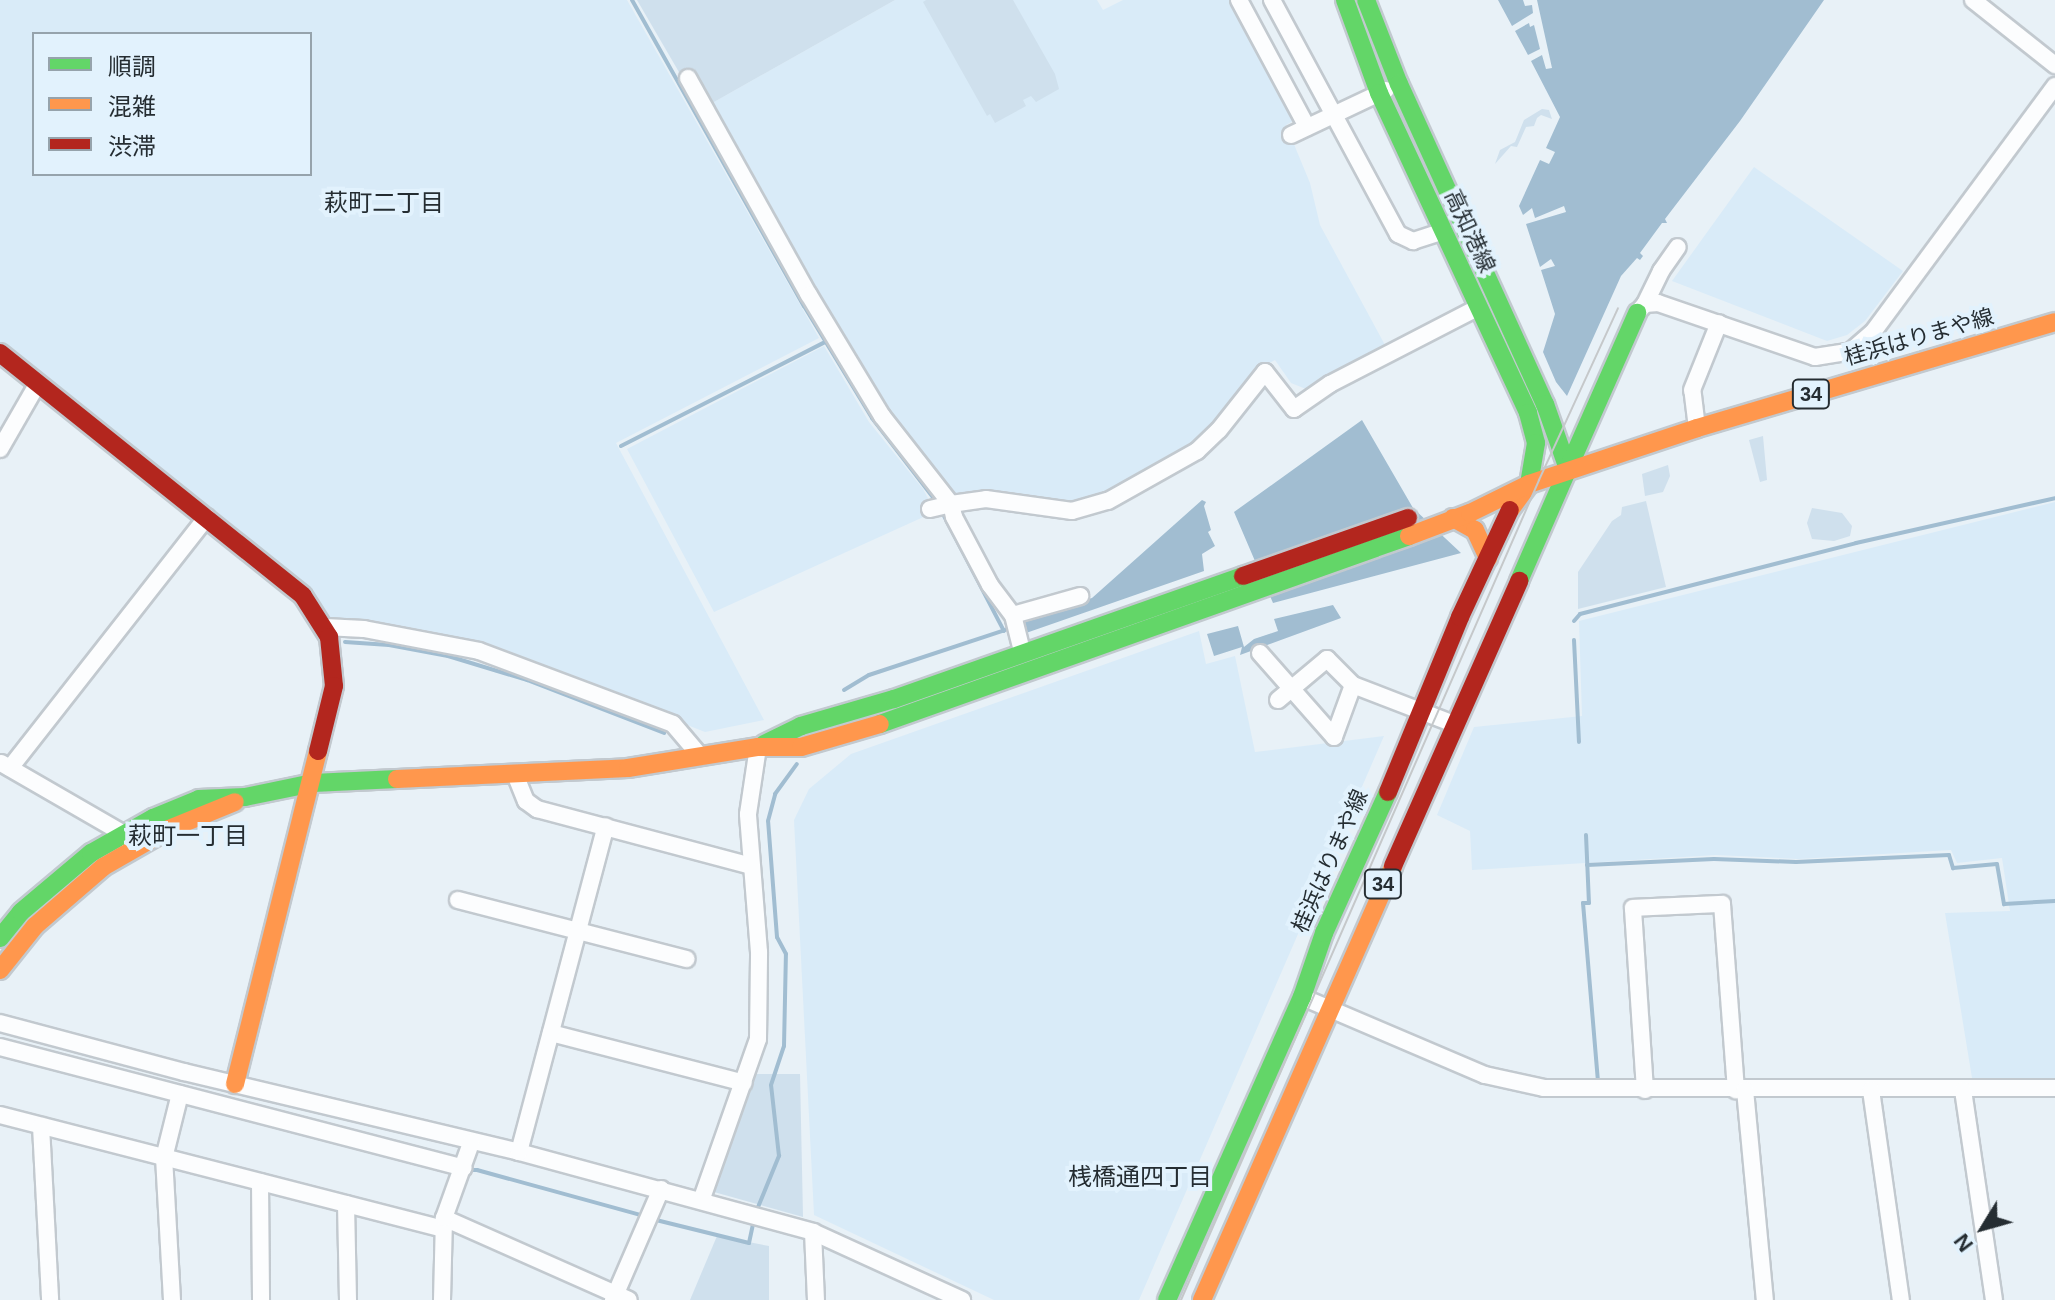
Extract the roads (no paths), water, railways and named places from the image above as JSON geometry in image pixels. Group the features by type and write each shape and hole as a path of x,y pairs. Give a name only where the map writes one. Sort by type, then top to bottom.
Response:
{"street":[{"path":"1239,0 1307,127"},
{"path":"1272,0 1398,234 1413,241 1444,231"},
{"name":"高知港線","path":"1345,0 1379,93 1533,429 1536,443 1529,484"},
{"name":"高知港線","path":"1366,0 1399,84 1545,404 1568,469"},
{"path":"1973,0 2055,65"},
{"path":"688,78 809,295 882,416 951,504 954,517 990,585 1013,615 1020,644"},
{"path":"1291,135 1399,84"},
{"path":"1641,308 1658,303 1815,357 1851,351 1873,332 2055,86"},
{"path":"1568,469 1641,308 1678,247"},
{"path":"930,509 986,499 1072,511 1108,501 1197,451 1219,430 1265,372 1294,409 1330,384 1479,307"},
{"name":"桂浜はりまや線","path":"1167,1300 1302,997 1324,933 1369,837 1419,710 1511,508 1529,484 1697,428 2055,322"},
{"path":"1697,428 1692,390 1719,323"},
{"path":"1851,351 1862,378"},
{"path":"0,353 303,596 325,627 333,657 334,686 313,783 235,1084"},
{"path":"0,449 38,383"},
{"name":"34","path":"1202,1300 1568,469"},
{"path":"1423,522 1453,518 1529,484"},
{"path":"0,938 55,881 199,799 245,797 313,783 628,768 758,747 801,747 900,718 1259,578 1529,484"},
{"path":"127,840 5,765 207,517"},
{"path":"1453,518 1475,530 1488,558"},
{"path":"758,747 801,726 894,699 1020,644 1259,578"},
{"path":"1013,615 1080,596"},
{"path":"325,627 364,629 479,651 673,724 701,757"},
{"path":"1260,653 1334,737 1353,685"},
{"path":"1278,700 1327,659 1353,685 1454,724"},
{"path":"701,1201 758,1039 759,952 748,814 758,747"},
{"path":"515,774 526,801 537,809 751,866"},
{"path":"519,1152 606,826"},
{"path":"0,970 35,926 127,840"},
{"path":"458,900 686,959"},
{"path":"1645,1090 1633,908 1722,904 1765,1300"},
{"path":"1302,997 1517,1084 1584,1091 2055,1088"},
{"path":"0,1023 471,1143 519,1152 813,1232 962,1300"},
{"path":"551,1033 744,1083"},
{"path":"0,1047 463,1168"},
{"path":"1871,1090 1901,1300"},
{"path":"1963,1090 1994,1300"},
{"path":"172,1300 164,1158 180,1094"},
{"path":"0,1115 346,1204 444,1224 619,1298 661,1189"},
{"path":"41,1126 50,1300"},
{"path":"445,1299 444,1224 471,1143"},
{"path":"260,1182 261,1300"},
{"path":"346,1204 348,1300"},
{"path":"813,1232 816,1300"}],"waterway":[{"path":"632,0 804,306 872,418 936,501"},
{"path":"621,446 827,341"},
{"path":"1574,621 1580,614 1856,543 2055,498"},
{"path":"942,512 1004,631"},
{"path":"844,690 869,675 1005,630"},
{"path":"1574,640 1579,742"},
{"path":"345,642 389,645 448,656 527,680 664,733"},
{"path":"756,1212 779,1156 771,1085 784,1046 786,954 777,937 768,821 775,794 797,764"},
{"path":"1586,835 1589,903 1583,903 1598,1080"},
{"path":"1587,865 1714,859 1796,862 1949,855 1953,868 1997,864 2004,904 2055,901"},
{"path":"467,1170 477,1170 644,1216"},
{"path":"652,1219 749,1243 754,1220"}],"tram line":[{"path":"1181,1300 1539,480 1618,308"}],"district":[{"name":"萩町二丁目","path":"384,203"},
{"name":"萩町一丁目","path":"188,836"},
{"name":"桟橋通四丁目","path":"1140,1177"}]}
